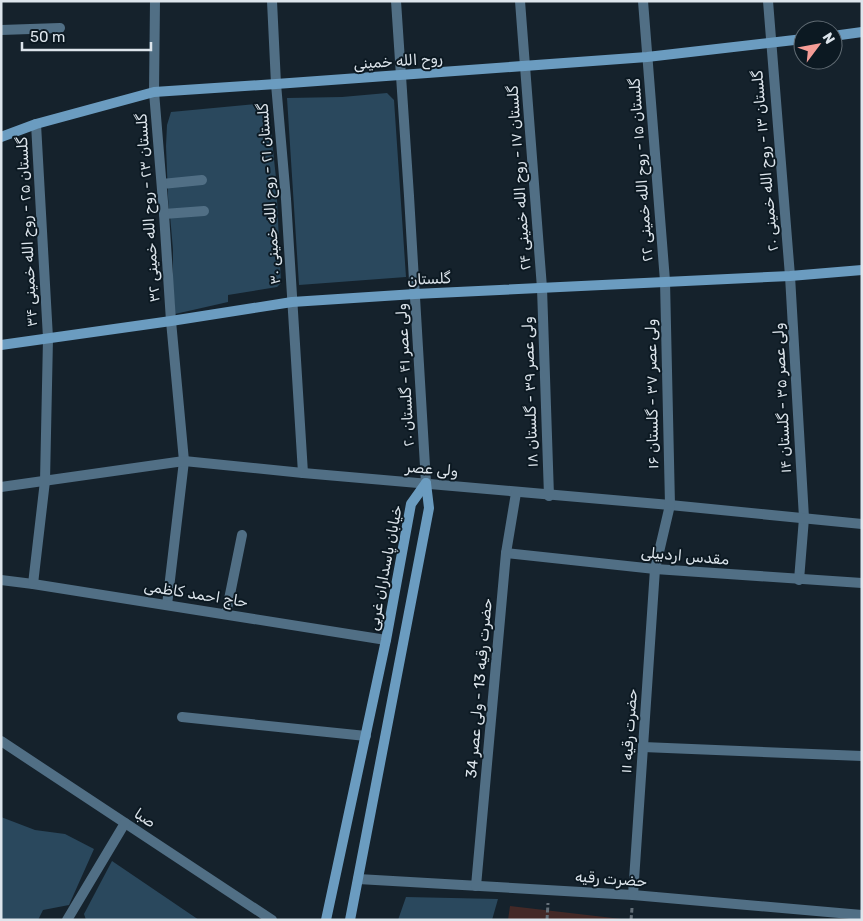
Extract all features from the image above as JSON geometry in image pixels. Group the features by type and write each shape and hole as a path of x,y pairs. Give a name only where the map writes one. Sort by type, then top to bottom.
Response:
{"street":[{"name":"گلستان ۲۳ - روح الله خمینی ۳۲","path":"154,1 154,92 171,321 184,461 167,605"},
{"name":"گلستان ۲۱ - روح الله خمینی ۳۰","path":"272,1 303,473"},
{"name":"ولی عصر ۴۱ - گلستان ۲۰","path":"396,1 426,483"},
{"name":"گلستان ۱۷ - روح الله خمینی ۲۴","path":"520,1 542,288"},
{"name":"گلستان ۱۵ - روح الله خمینی ۲۲","path":"643,1 664,281"},
{"name":"گلستان ۱۳ - روح الله خمینی ۲۰","path":"768,1 790,276"},
{"path":"1,30 60,28"},
{"path":"843,35 862,32"},
{"name":"روح الله خمینی","path":"1,138 36,124 154,92 647,57 793,41"},
{"name":"گلستان ۲۵ - روح الله خمینی ۳۴","path":"33,584 45,481 48,338 36,124"},
{"path":"162,184 202,180"},
{"path":"164,214 204,212"},
{"name":"گلستان","path":"1,345 292,302 664,281 790,276 862,270"},
{"name":"ولی عصر ۳۵ - گلستان ۱۴","path":"790,276 804,518 799,580"},
{"name":"ولی عصر ۳۷ - گلستان ۱۶","path":"655,569 670,505 664,281"},
{"name":"ولی عصر ۳۹ - گلستان ۱۸","path":"542,288 549,496"},
{"name":"ولی عصر","path":"1,488 184,461 862,524"},
{"path":"350,920 429,508 426,483"},
{"name":"خیابان پاسداران غربی","path":"326,920 386,640 411,504 426,483"},
{"name":"حضرت رقیه 13 - ولی عصر 34","path":"476,886 506,553 516,493"},
{"path":"226,614 242,535"},
{"name":"مقدس اردبیلی","path":"506,553 655,569 862,583"},
{"name":"حضرت رقیه ۱۱","path":"633,895 655,569"},
{"name":"حاج احمد کاظمی","path":"1,580 386,640"},
{"path":"182,718 366,736"},
{"name":"صبا","path":"1,741 272,920"},
{"path":"643,747 862,756"},
{"path":"67,920 125,823"},
{"name":"حضرت رقیه","path":"358,879 633,895 862,915"}],"shaded area":[{"path":"510,906 630,920 508,920"}],"building":[{"path":"387,93 394,100 406,277 299,285 287,98 342,97"},
{"path":"268,103 276,178 281,283 277,287 228,295 228,302 175,314 166,146 167,125 171,112"},
{"path":"1,817 35,830 65,834 94,849 69,905 43,910 38,920 1,920"},
{"path":"112,861 199,920 86,920 84,914"},
{"path":"406,897 498,899 492,920 398,920"}]}
